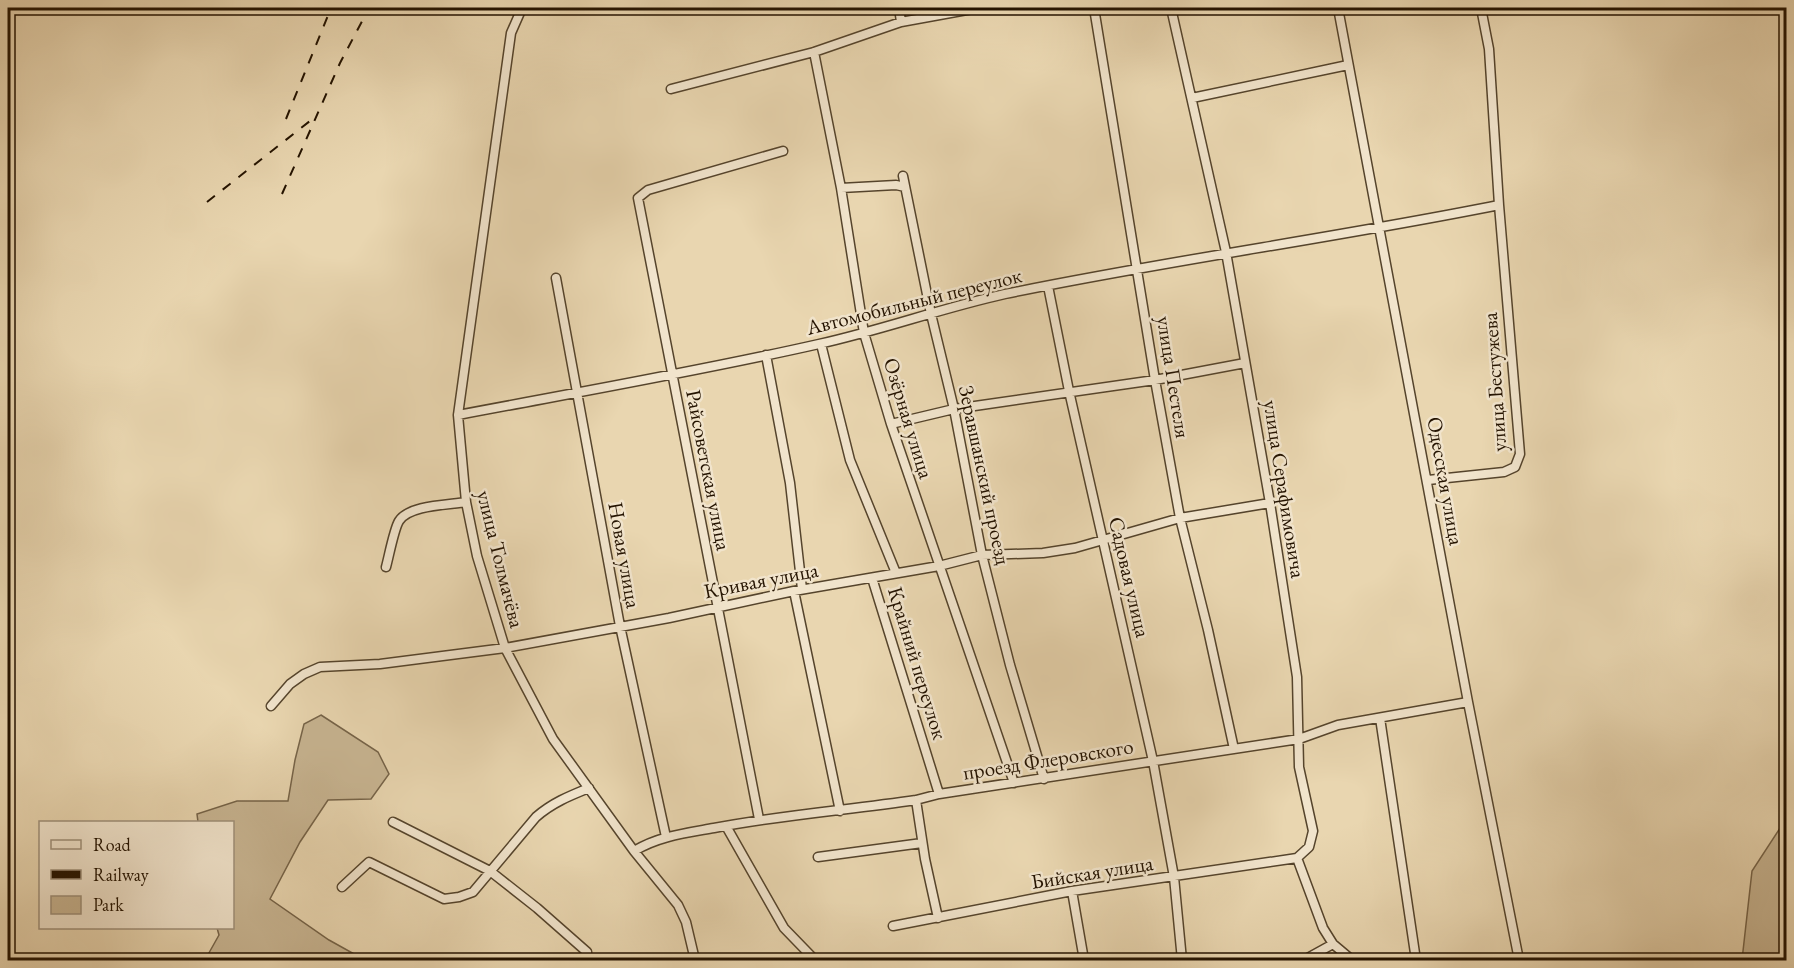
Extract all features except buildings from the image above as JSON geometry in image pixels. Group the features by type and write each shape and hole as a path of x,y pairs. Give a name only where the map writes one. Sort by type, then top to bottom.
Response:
{"street":[{"name":"улица Толмачёва","path":"522,8 511,33 458,416 466,502 477,556 505,648 553,739 634,851 678,905 686,922 695,960"},
{"path":"899,8 901,22"},
{"path":"671,89 814,52 901,22 978,8"},
{"name":"улица Пестеля","path":"1095,8 1155,380 1180,518 1234,749"},
{"name":"улица Серафимовича","path":"1172,8 1226,252 1270,503 1297,677 1299,767 1313,831 1309,847 1297,858"},
{"name":"Одесская улица","path":"1338,8 1468,702 1519,960"},
{"name":"улица Бестужева","path":"1428,480 1504,472 1515,467 1520,454 1499,205 1489,49 1482,8"},
{"name":"Озёрная улица","path":"814,52 841,188 864,333 891,424 1014,783"},
{"path":"1192,98 1348,65"},
{"name":"Райсоветская улица","path":"759,819 638,198 648,190 783,152"},
{"name":"Зеравшанский проезд","path":"903,176 931,314 954,409 982,555 1010,665 1044,779"},
{"path":"841,188 896,185 905,187"},
{"path":"1380,228 1499,205"},
{"name":"Автомобильный переулок","path":"458,416 821,344 1003,295 1226,252 1380,228"},
{"name":"Новая улица","path":"556,278 620,626 666,837"},
{"name":"Садовая улица","path":"1048,286 1069,391 1153,761 1174,877 1182,960"},
{"name":"Крайний переулок","path":"821,344 850,460 896,573"},
{"path":"766,355 790,483 798,590 840,811"},
{"path":"891,424 954,409 1155,380 1245,363"},
{"path":"386,567 399,521 407,513 418,509 466,502"},
{"name":"Кривая улица","path":"271,706 290,684 320,667 380,664 505,648 669,618 798,590 939,566 982,555 1075,548 1180,518 1270,503"},
{"name":"Крайний переулок","path":"872,578 939,794"},
{"name":"проезд Флеровского","path":"634,851 666,837 759,819 916,801 939,794 1299,739 1338,725 1468,702"},
{"path":"1380,718 1416,960"},
{"path":"342,887 369,862 444,899 473,892 547,807 589,788"},
{"path":"916,801 922,843 938,918"},
{"path":"393,822 490,871 587,952"},
{"path":"726,826 784,928 815,960"},
{"path":"818,857 922,843"},
{"path":"1297,858 1323,928 1333,944 1352,960"},
{"name":"Бийская улица","path":"893,926 1072,891 1297,858"},
{"path":"1072,891 1084,960"},
{"path":"1304,960 1333,944"}],"green space":[{"path":"321,715 378,752 389,774 371,799 328,800 300,842 270,899 329,940 365,960 205,960 219,935 217,929 234,929 234,821 198,821 197,814 237,801 288,801 304,724"},
{"path":"1786,819 1786,960 1742,960 1752,871"}],"railway":[{"path":"286,119 331,8"},
{"path":"282,194 340,63 369,8"},
{"path":"207,202 315,117"}]}
